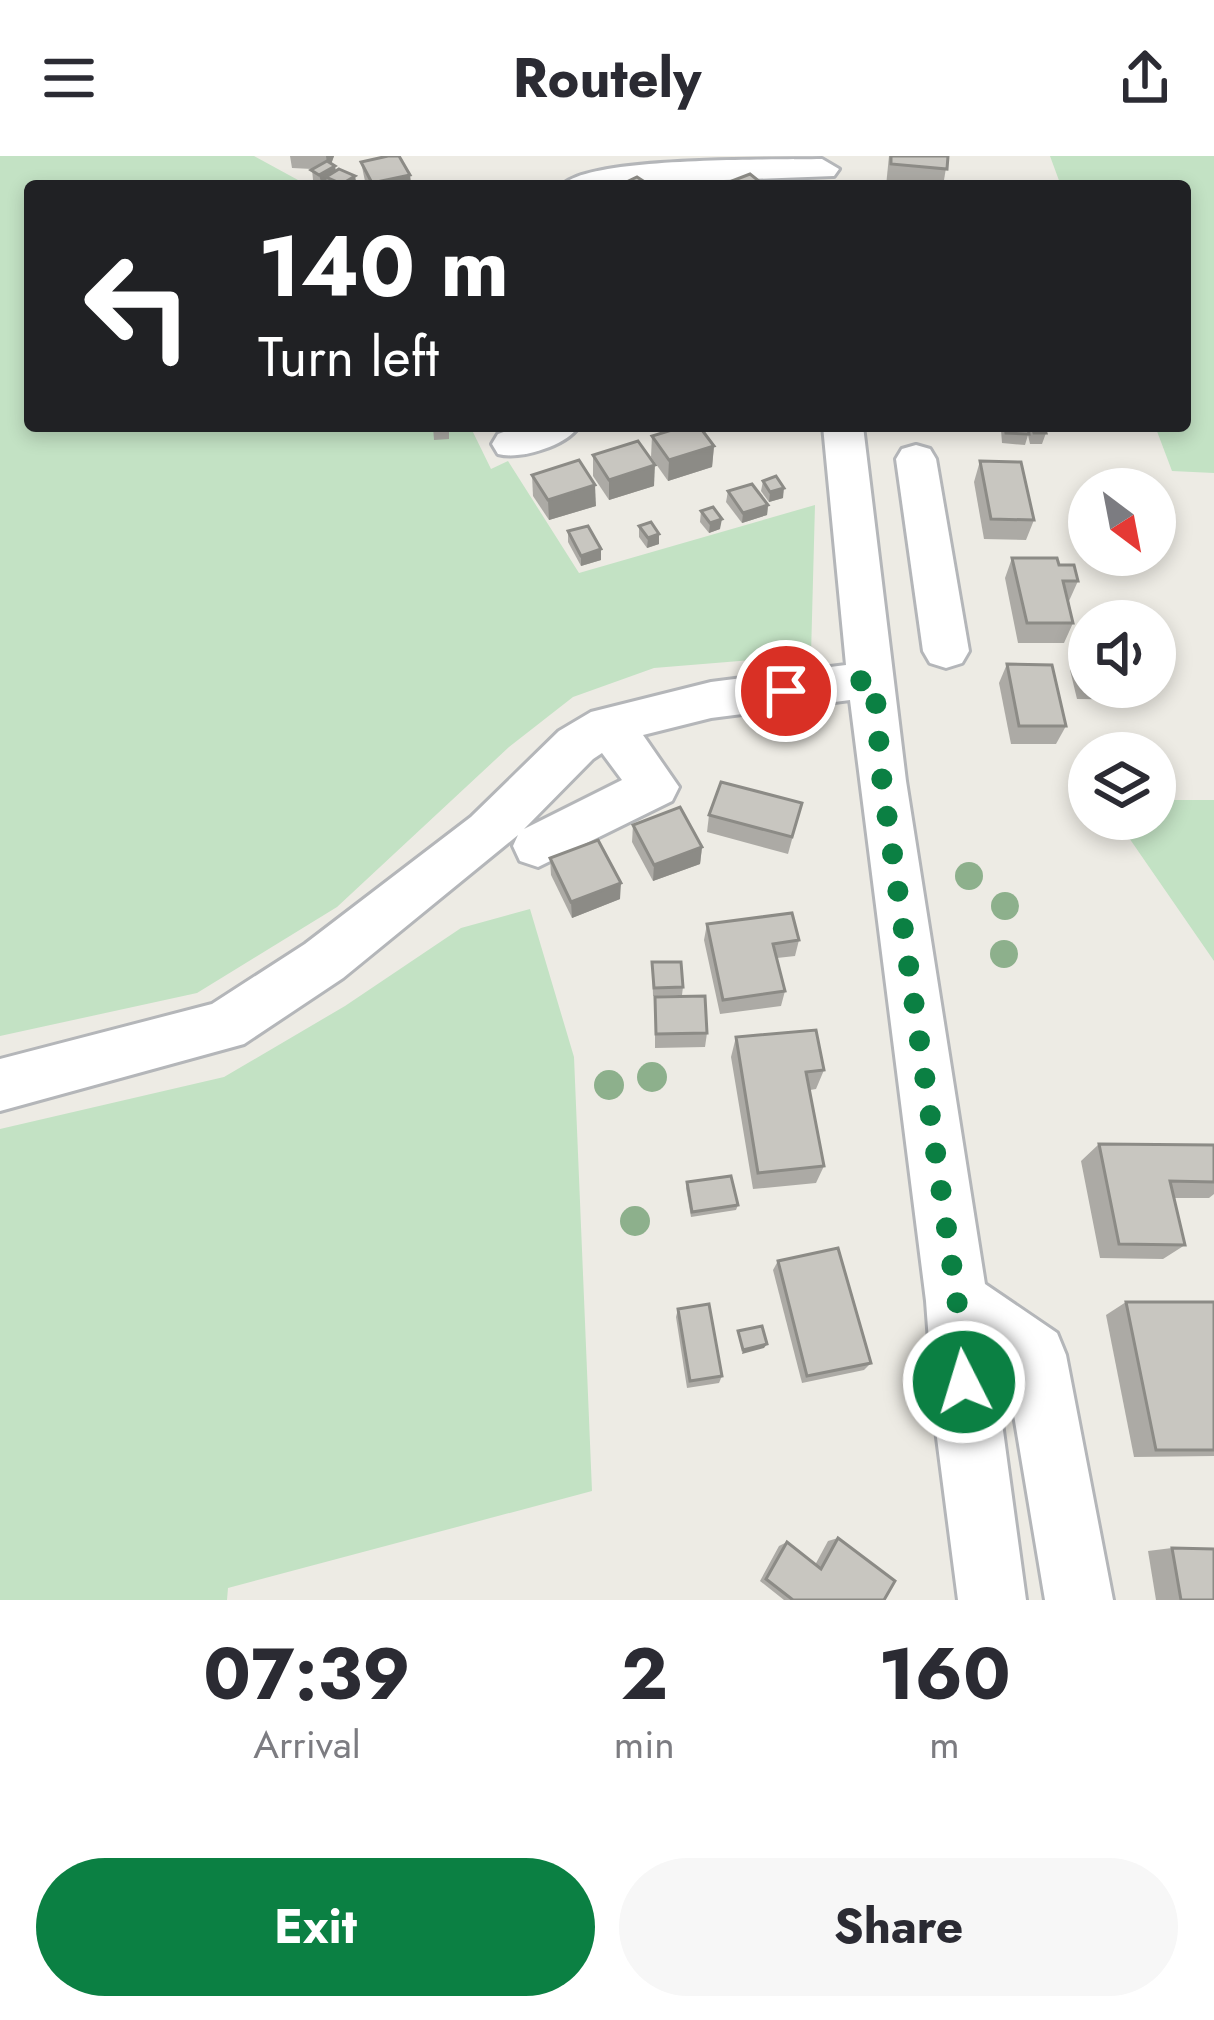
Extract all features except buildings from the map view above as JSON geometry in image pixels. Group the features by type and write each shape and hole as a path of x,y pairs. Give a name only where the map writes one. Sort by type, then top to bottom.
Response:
{"street":[{"path":"610,165 822,170"},
{"path":"512,444 543,432"},
{"path":"844,432 882,781 957,1301 992,1600"},
{"path":"916,459 946,651"},
{"path":"856,545 931,554"},
{"path":"0,1085 225,1026 324,961 489,832 576,745 608,725 711,700 874,679"},
{"path":"538,846 655,787 608,725"},
{"path":"957,1301 1035,1355 1079,1600"}],"green space":[{"path":"0,156 254,156 298,180 24,180 24,432 473,432 491,469 508,461 579,573 815,505 811,655 654,668 573,697 509,747 337,907 197,993 0,1036"},
{"path":"1050,156 1214,156 1214,473 1171,468 1157,432 1191,432 1191,180 1059,180"},
{"path":"1176,800 1214,800 1214,961 1130,840 1176,840"},
{"path":"530,909 574,1057 592,1491 228,1588 227,1600 0,1600 0,1129 224,1077 345,1006 461,928"}],"route":[{"path":"786,691 874,679 882,781 957,1301 964,1382"}]}
